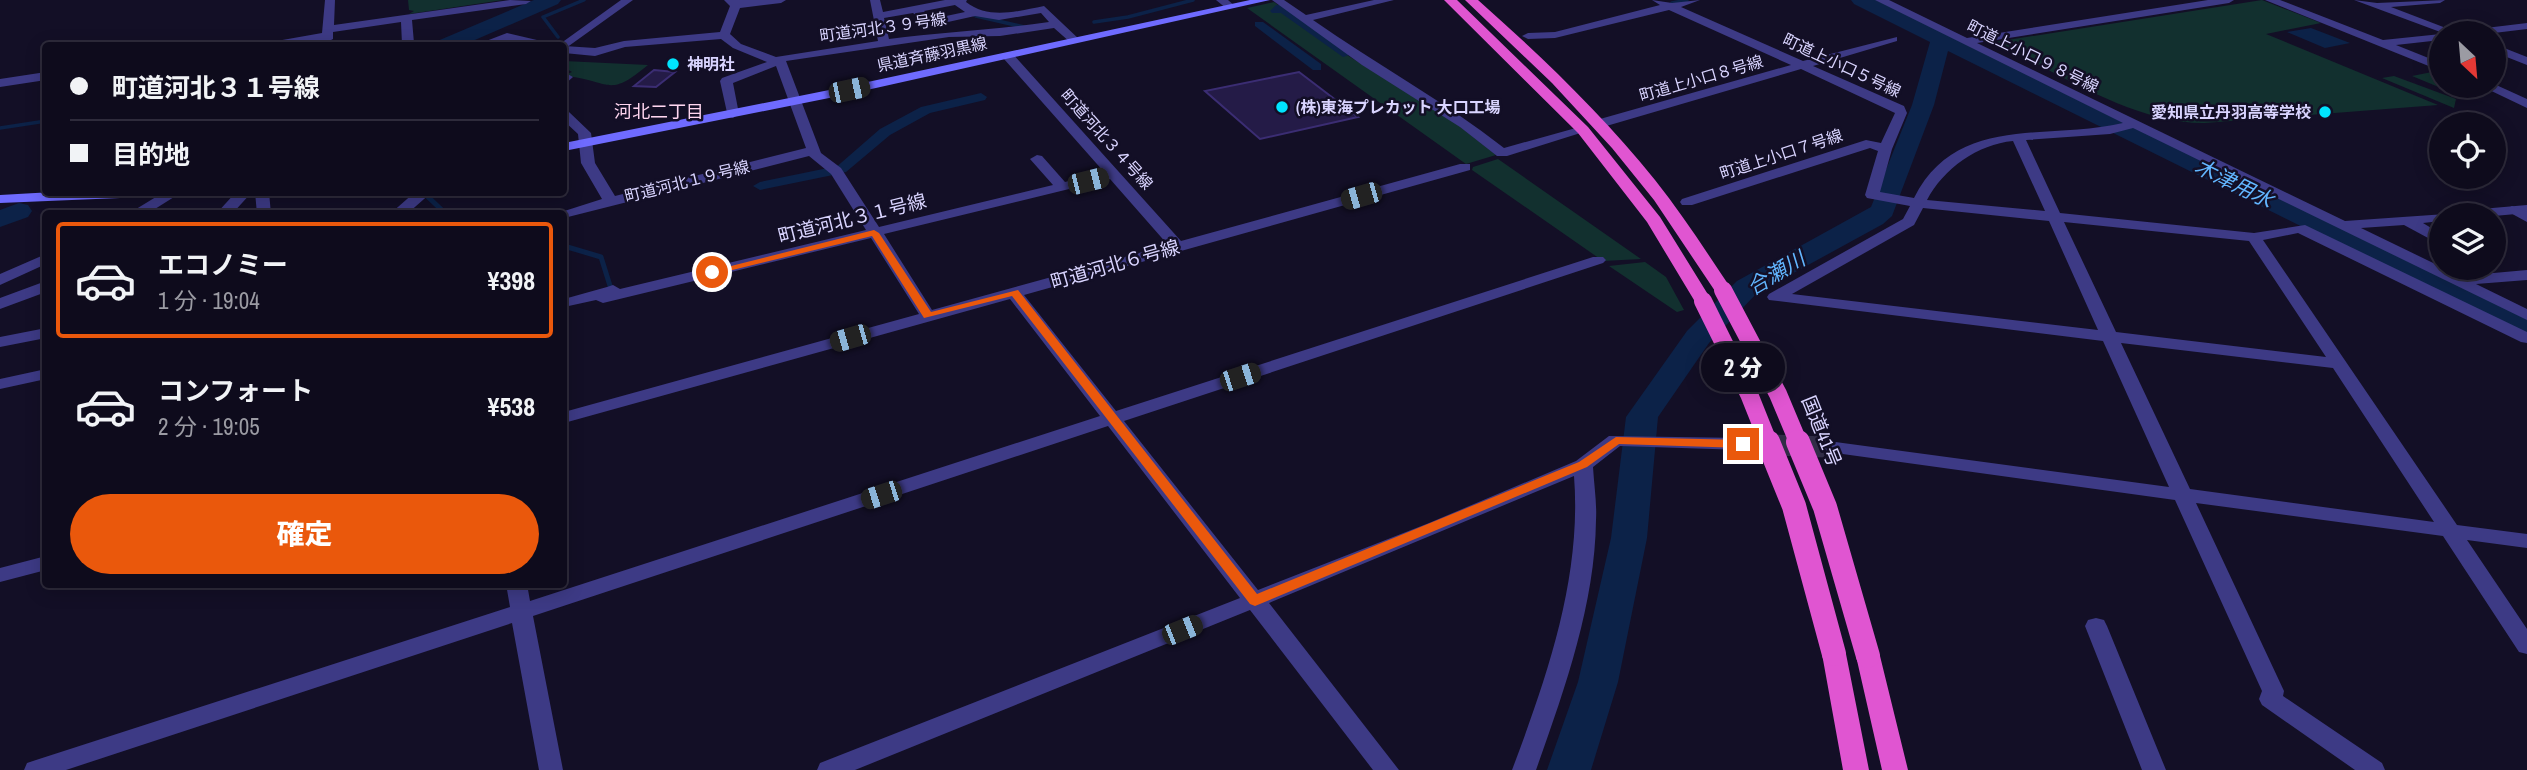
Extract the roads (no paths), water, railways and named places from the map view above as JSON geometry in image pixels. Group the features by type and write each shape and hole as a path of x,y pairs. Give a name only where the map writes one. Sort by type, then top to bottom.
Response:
{"highway":[{"name":"国道41号","path":"1450,0 1591,127 1654,220 1708,310 1744,382 1794,506 1834,654 1856,770"},
{"name":"国道41号","path":"1471,0 1676,219 1733,307 1778,394 1825,507 1868,656 1895,770"}],"main road":[{"name":"県道斉藤羽黒線","path":"567,146 1008,56 1226,4 1265,0"},
{"path":"0,199 69,196"}],"street":[{"path":"328,37 330,0"},
{"path":"567,45 628,0"},
{"path":"724,34 733,2 781,0"},
{"path":"875,0 884,44"},
{"path":"878,16 960,0 975,13 992,19 1044,9 1075,41"},
{"name":"町道上小口８号線","path":"1277,0 1366,62 1455,118 1502,153 1893,39"},
{"path":"1303,19 1389,0"},
{"path":"1527,34 1555,35 1668,2 1695,0"},
{"name":"町道上小口９８号線","path":"1880,0 2527,315"},
{"path":"2150,0 2172,9"},
{"path":"1968,41 2229,0"},
{"path":"2270,0 2429,62"},
{"path":"2359,0 2429,25"},
{"path":"2376,6 2440,0"},
{"path":"287,42 328,37 406,17 526,1"},
{"name":"町道上小口５号線","path":"1668,2 1899,109 1901,113 1883,148 1872,195 2057,219 2253,237 2300,228 2527,338"},
{"path":"916,9 930,23 975,13"},
{"path":"406,17 408,42"},
{"name":"町道河北３９号線","path":"733,114 726,81 756,72 776,60 949,34 1000,33 1057,24"},
{"path":"2506,29 2527,26"},
{"path":"2506,30 2527,38"},
{"path":"567,48 595,52 624,44 724,34 737,46 781,63 813,151 836,171 928,316"},
{"path":"490,42 507,36 533,42"},
{"path":"2381,44 2429,38"},
{"path":"2506,53 2527,61"},
{"name":"町道河北３４号線","path":"1008,56 1178,247"},
{"path":"0,83 42,77"},
{"path":"2506,94 2527,104"},
{"path":"2511,96 2527,95"},
{"path":"567,118 581,130 593,175 610,200"},
{"path":"2133,124 2113,129 2001,138 1962,153 1911,202 1909,222 1775,297 2340,364"},
{"path":"2018,138 2273,691 2270,699 2373,770"},
{"path":"1689,202 1702,205 1883,148"},
{"name":"町道河北１９号線","path":"567,213 813,151"},
{"path":"1037,159 1062,187"},
{"name":"町道河北６号線","path":"567,417 1465,167"},
{"name":"町道河北３１号線","path":"567,303 1115,174"},
{"path":"142,210 168,196"},
{"path":"227,210 241,196"},
{"path":"402,210 420,196"},
{"path":"2519,209 2527,218"},
{"path":"2344,226 2429,218"},
{"path":"2407,220 2429,233"},
{"path":"2253,237 2527,646"},
{"path":"0,280 42,260"},
{"path":"36,770 1598,260"},
{"path":"2506,277 2527,275"},
{"path":"2428,290 2469,280"},
{"path":"0,304 42,288"},
{"path":"1014,293 1387,770"},
{"path":"0,342 42,333"},
{"path":"0,384 42,375"},
{"path":"829,770 1255,601 1583,465 1616,440 1743,444"},
{"path":"1829,447 2527,541"},
{"path":"1524,770 1546,712 1570,619 1586,527 1583,465"},
{"path":"0,576 42,564"},
{"path":"517,588 551,770"},
{"path":"2096,626 2154,770"}],"water":[{"path":"2311,28 2350,43 2325,48 2287,32"}],"waterway":[{"path":"451,42 551,0"},
{"path":"558,37 543,17 584,0"},
{"path":"950,0 976,16 1024,27"},
{"path":"1094,22 1128,17 1193,0"},
{"path":"1672,3 1687,0"},
{"name":"合瀬川","path":"1861,0 1941,39"},
{"path":"1276,11 1280,7 1347,54"},
{"path":"1259,24 1317,67"},
{"name":"合瀬川","path":"1569,770 1598,682 1629,538 1642,417 1698,337 1747,287 1874,218 1883,210 1923,105 1941,39"},
{"name":"木津用水","path":"1941,39 2527,327"},
{"path":"841,169 885,132 926,110 981,97"},
{"path":"0,128 42,122"},
{"path":"760,186 828,172"},
{"path":"427,196 442,210"},
{"path":"0,219 19,211"},
{"path":"567,247 601,257 611,289"}],"tunnel":[{"path":"1743,444 1828,447"}],"place":[{"name":"神明社","path":"673,64"},
{"name":"(株)東海プレカット 大口工場","path":"1282,107"},
{"name":"愛知県立丹羽高等学校","path":"2325,112"}],"district":[{"name":"河北二丁目","path":"659,111"}]}
